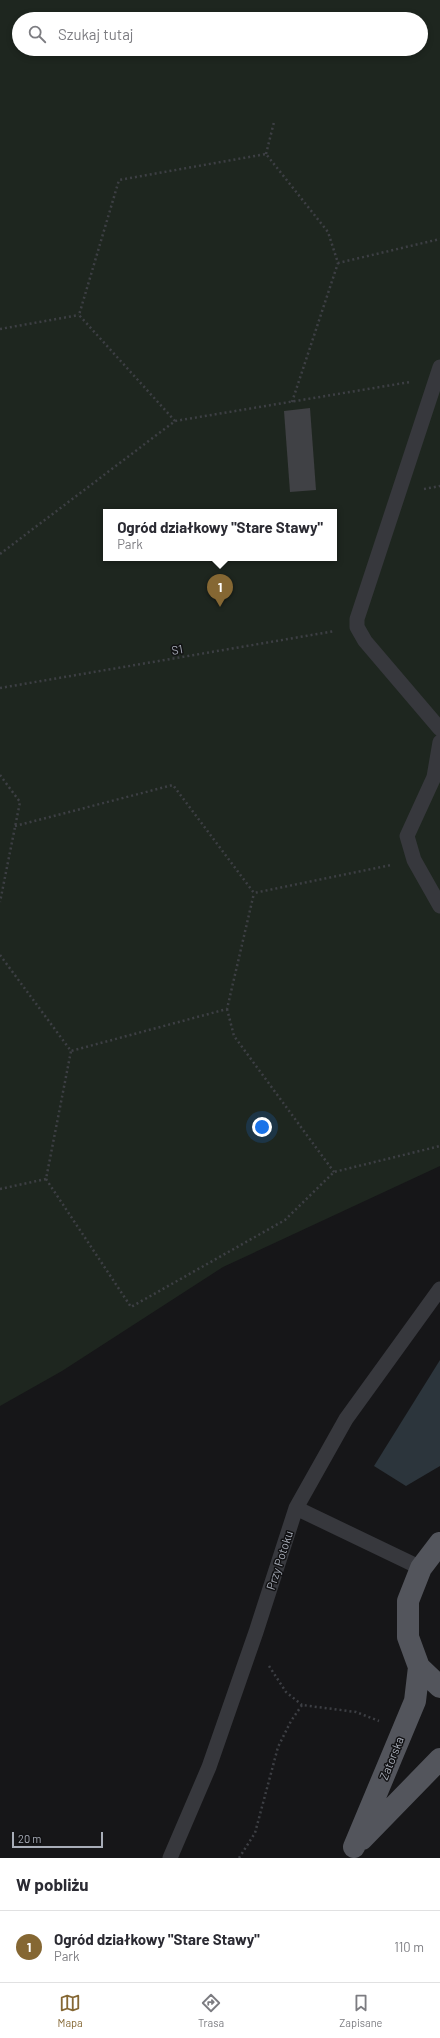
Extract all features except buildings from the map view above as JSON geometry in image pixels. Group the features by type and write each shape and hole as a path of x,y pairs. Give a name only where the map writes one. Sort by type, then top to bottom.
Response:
{"main road":[{"path":"440,1543 421,1568 408,1601 408,1637 419,1667 440,1687"},
{"name":"Zatorska","path":"350,1852 415,1701 419,1667"},
{"name":"Zatorska","path":"350,1852 440,1759"}],"lane":[{"path":"438,372 356,619 357,627 365,641 440,729"},
{"path":"440,742 434,777 407,836 414,860 440,906"},
{"name":"Przy Potoku","path":"170,1858 209,1767 256,1632 296,1508 346,1419 440,1289"},
{"path":"296,1508 421,1568"}],"path":[{"path":"266,154 274,122"},
{"path":"266,154 328,232 338,263 292,402"},
{"path":"79,315 119,180 266,154"},
{"path":"338,263 440,239"},
{"path":"0,328 79,315"},
{"path":"79,315 175,421"},
{"path":"0,554 175,421 292,402 438,372"},
{"name":"S1","path":"0,688 357,627"},
{"path":"0,775 20,802 0,902"},
{"path":"15,826 173,786 254,893"},
{"path":"254,893 414,860"},
{"path":"254,893 227,1009 234,1036 334,1172"},
{"path":"0,954 71,1051 46,1179 131,1307 285,1220 334,1172 440,1146"},
{"path":"71,1051 227,1009"},
{"path":"0,1189 46,1179"},
{"path":"256,1632 270,1669 286,1692 302,1705 356,1712 403,1730"},
{"path":"239,1858 255,1833 278,1747 291,1721 302,1705"}],"shaded area":[{"path":"0,0 440,0 440,1166 223,1267 62,1371 0,1406"},
{"path":"440,1360 440,1466 406,1486 374,1466"}],"place":[{"name":"Ogród działkowy \"Stare Stawy\"","path":"220,607"}]}
